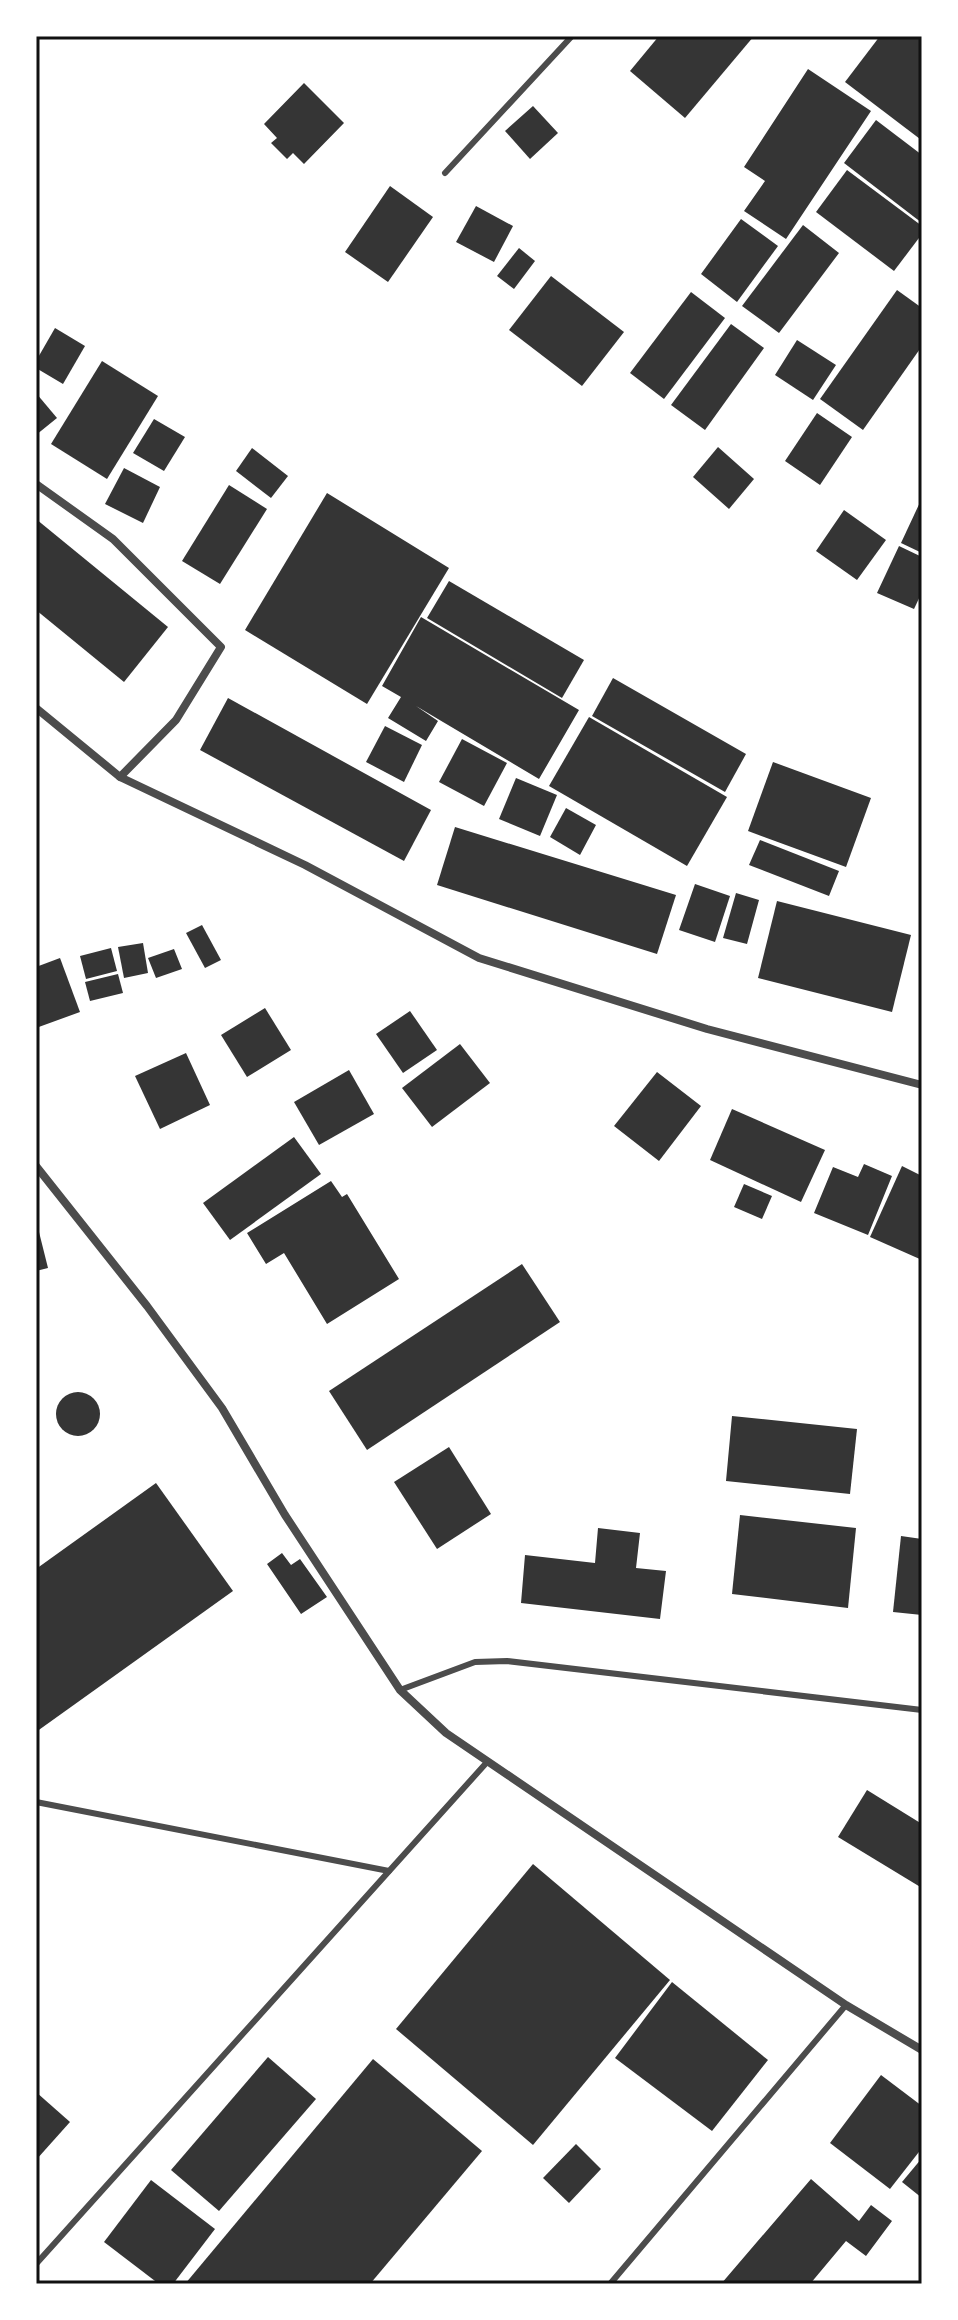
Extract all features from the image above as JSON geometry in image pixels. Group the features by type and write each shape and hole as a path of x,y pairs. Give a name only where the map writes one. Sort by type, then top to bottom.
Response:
{"street":[{"path":"36,484 113,539 221,647 176,720 120,777"},
{"path":"36,708 120,777 305,865 479,958 707,1029 922,1085"},
{"path":"36,1166 147,1306 222,1408 285,1515 400,1690 446,1733 846,2005 922,2050"}],"lane":[{"path":"445,173 572,36"},
{"path":"400,1690 475,1662 507,1661 922,1710"},
{"path":"36,2264 488,1761"},
{"path":"36,1802 389,1871"},
{"path":"610,2284 846,2005"}],"building":[{"path":"659,36 754,36 685,118 630,71"},
{"path":"880,36 922,36 920,139 845,82"},
{"path":"808,69 871,111 786,239 744,211 765,181 744,167"},
{"path":"304,83 344,123 304,164 293,153 287,159 271,143 277,138 264,124"},
{"path":"533,106 558,133 530,159 505,131"},
{"path":"876,120 922,155 922,223 844,163"},
{"path":"847,170 922,226 922,234 894,271 816,212"},
{"path":"390,186 433,217 388,282 345,252"},
{"path":"476,206 513,226 494,262 456,242"},
{"path":"741,219 778,246 737,302 701,274"},
{"path":"803,225 839,253 779,333 742,306"},
{"path":"519,248 535,261 514,289 497,276"},
{"path":"551,276 624,332 582,386 509,330"},
{"path":"897,290 922,308 922,346 863,430 820,399"},
{"path":"691,292 725,318 664,399 630,373"},
{"path":"731,324 764,348 705,430 671,405"},
{"path":"55,328 85,346 63,384 36,368 36,361"},
{"path":"797,340 836,365 813,400 775,375"},
{"path":"102,361 158,396 107,479 51,444"},
{"path":"36,393 57,418 36,435"},
{"path":"817,413 852,437 820,485 785,461"},
{"path":"154,419 185,437 164,471 133,453"},
{"path":"718,447 754,479 729,509 693,477"},
{"path":"252,448 288,476 271,498 236,471"},
{"path":"124,468 160,487 143,523 105,504"},
{"path":"229,485 267,509 220,584 182,561"},
{"path":"327,493 449,568 367,704 245,630"},
{"path":"922,498 922,553 901,543"},
{"path":"844,510 886,540 857,580 816,551"},
{"path":"36,519 168,627 124,682 36,610"},
{"path":"899,546 922,557 922,592 914,609 877,593"},
{"path":"449,581 584,660 562,698 427,618"},
{"path":"421,617 579,710 539,779 416,706 438,721 426,741 388,718 401,697 382,686"},
{"path":"613,678 746,754 725,792 592,716"},
{"path":"228,698 431,810 404,861 200,750"},
{"path":"589,717 727,797 687,866 549,786"},
{"path":"385,726 422,745 404,782 366,762"},
{"path":"462,739 507,763 484,806 439,782"},
{"path":"773,762 871,798 846,867 748,831"},
{"path":"516,778 557,795 540,836 499,819"},
{"path":"566,808 596,825 580,855 550,837"},
{"path":"455,827 676,895 657,954 437,885"},
{"path":"760,840 839,871 829,896 749,865"},
{"path":"695,884 730,896 715,942 679,930"},
{"path":"736,893 759,900 747,944 723,938"},
{"path":"777,901 911,935 892,1012 758,978"},
{"path":"202,925 221,960 205,968 186,933"},
{"path":"143,943 148,973 124,978 118,947"},
{"path":"111,948 117,971 86,979 80,956"},
{"path":"174,949 182,969 156,978 148,958"},
{"path":"60,958 80,1012 36,1028 36,967"},
{"path":"118,974 123,993 90,1001 85,982"},
{"path":"265,1008 291,1050 247,1077 221,1035"},
{"path":"410,1011 437,1050 403,1073 376,1034"},
{"path":"460,1044 490,1083 432,1127 402,1088"},
{"path":"186,1053 210,1105 160,1129 135,1076"},
{"path":"349,1070 374,1114 319,1145 294,1102"},
{"path":"657,1072 701,1106 659,1161 614,1126"},
{"path":"732,1109 825,1150 801,1202 710,1160"},
{"path":"294,1137 321,1174 230,1240 203,1203"},
{"path":"864,1164 892,1176 868,1235 814,1213 833,1167 858,1177"},
{"path":"902,1166 922,1176 922,1260 870,1237"},
{"path":"331,1181 342,1197 347,1194 399,1279 327,1324 284,1253 266,1264 247,1233"},
{"path":"744,1184 772,1196 762,1219 734,1207"},
{"path":"36,1220 48,1268 36,1271"},
{"path":"522,1264 560,1322 367,1450 329,1391"},
{"path":"78,1392 94,1398 100,1414 94,1430 78,1436 62,1430 56,1414 62,1398"},
{"path":"732,1416 857,1429 850,1494 726,1481"},
{"path":"449,1447 491,1514 437,1549 394,1482"},
{"path":"156,1483 233,1591 36,1732 36,1569"},
{"path":"740,1515 856,1528 848,1608 732,1594"},
{"path":"598,1528 640,1533 636,1568 666,1571 660,1619 521,1603 525,1555 595,1563"},
{"path":"901,1536 922,1539 922,1615 893,1612"},
{"path":"282,1553 291,1565 300,1559 327,1597 301,1614 267,1564"},
{"path":"867,1790 922,1824 922,1888 838,1837"},
{"path":"533,1864 670,1980 533,2145 396,2029"},
{"path":"672,1982 768,2060 712,2131 615,2058"},
{"path":"268,2057 316,2099 219,2211 171,2170"},
{"path":"373,2059 482,2151 370,2284 185,2284"},
{"path":"881,2075 922,2106 922,2148 890,2189 830,2143"},
{"path":"36,2092 70,2122 36,2160"},
{"path":"576,2144 601,2169 569,2203 543,2178"},
{"path":"922,2158 922,2198 902,2182"},
{"path":"811,2179 859,2221 871,2205 892,2221 866,2256 846,2241 810,2284 721,2284"},
{"path":"151,2180 215,2229 173,2284 159,2284 104,2242"}]}
